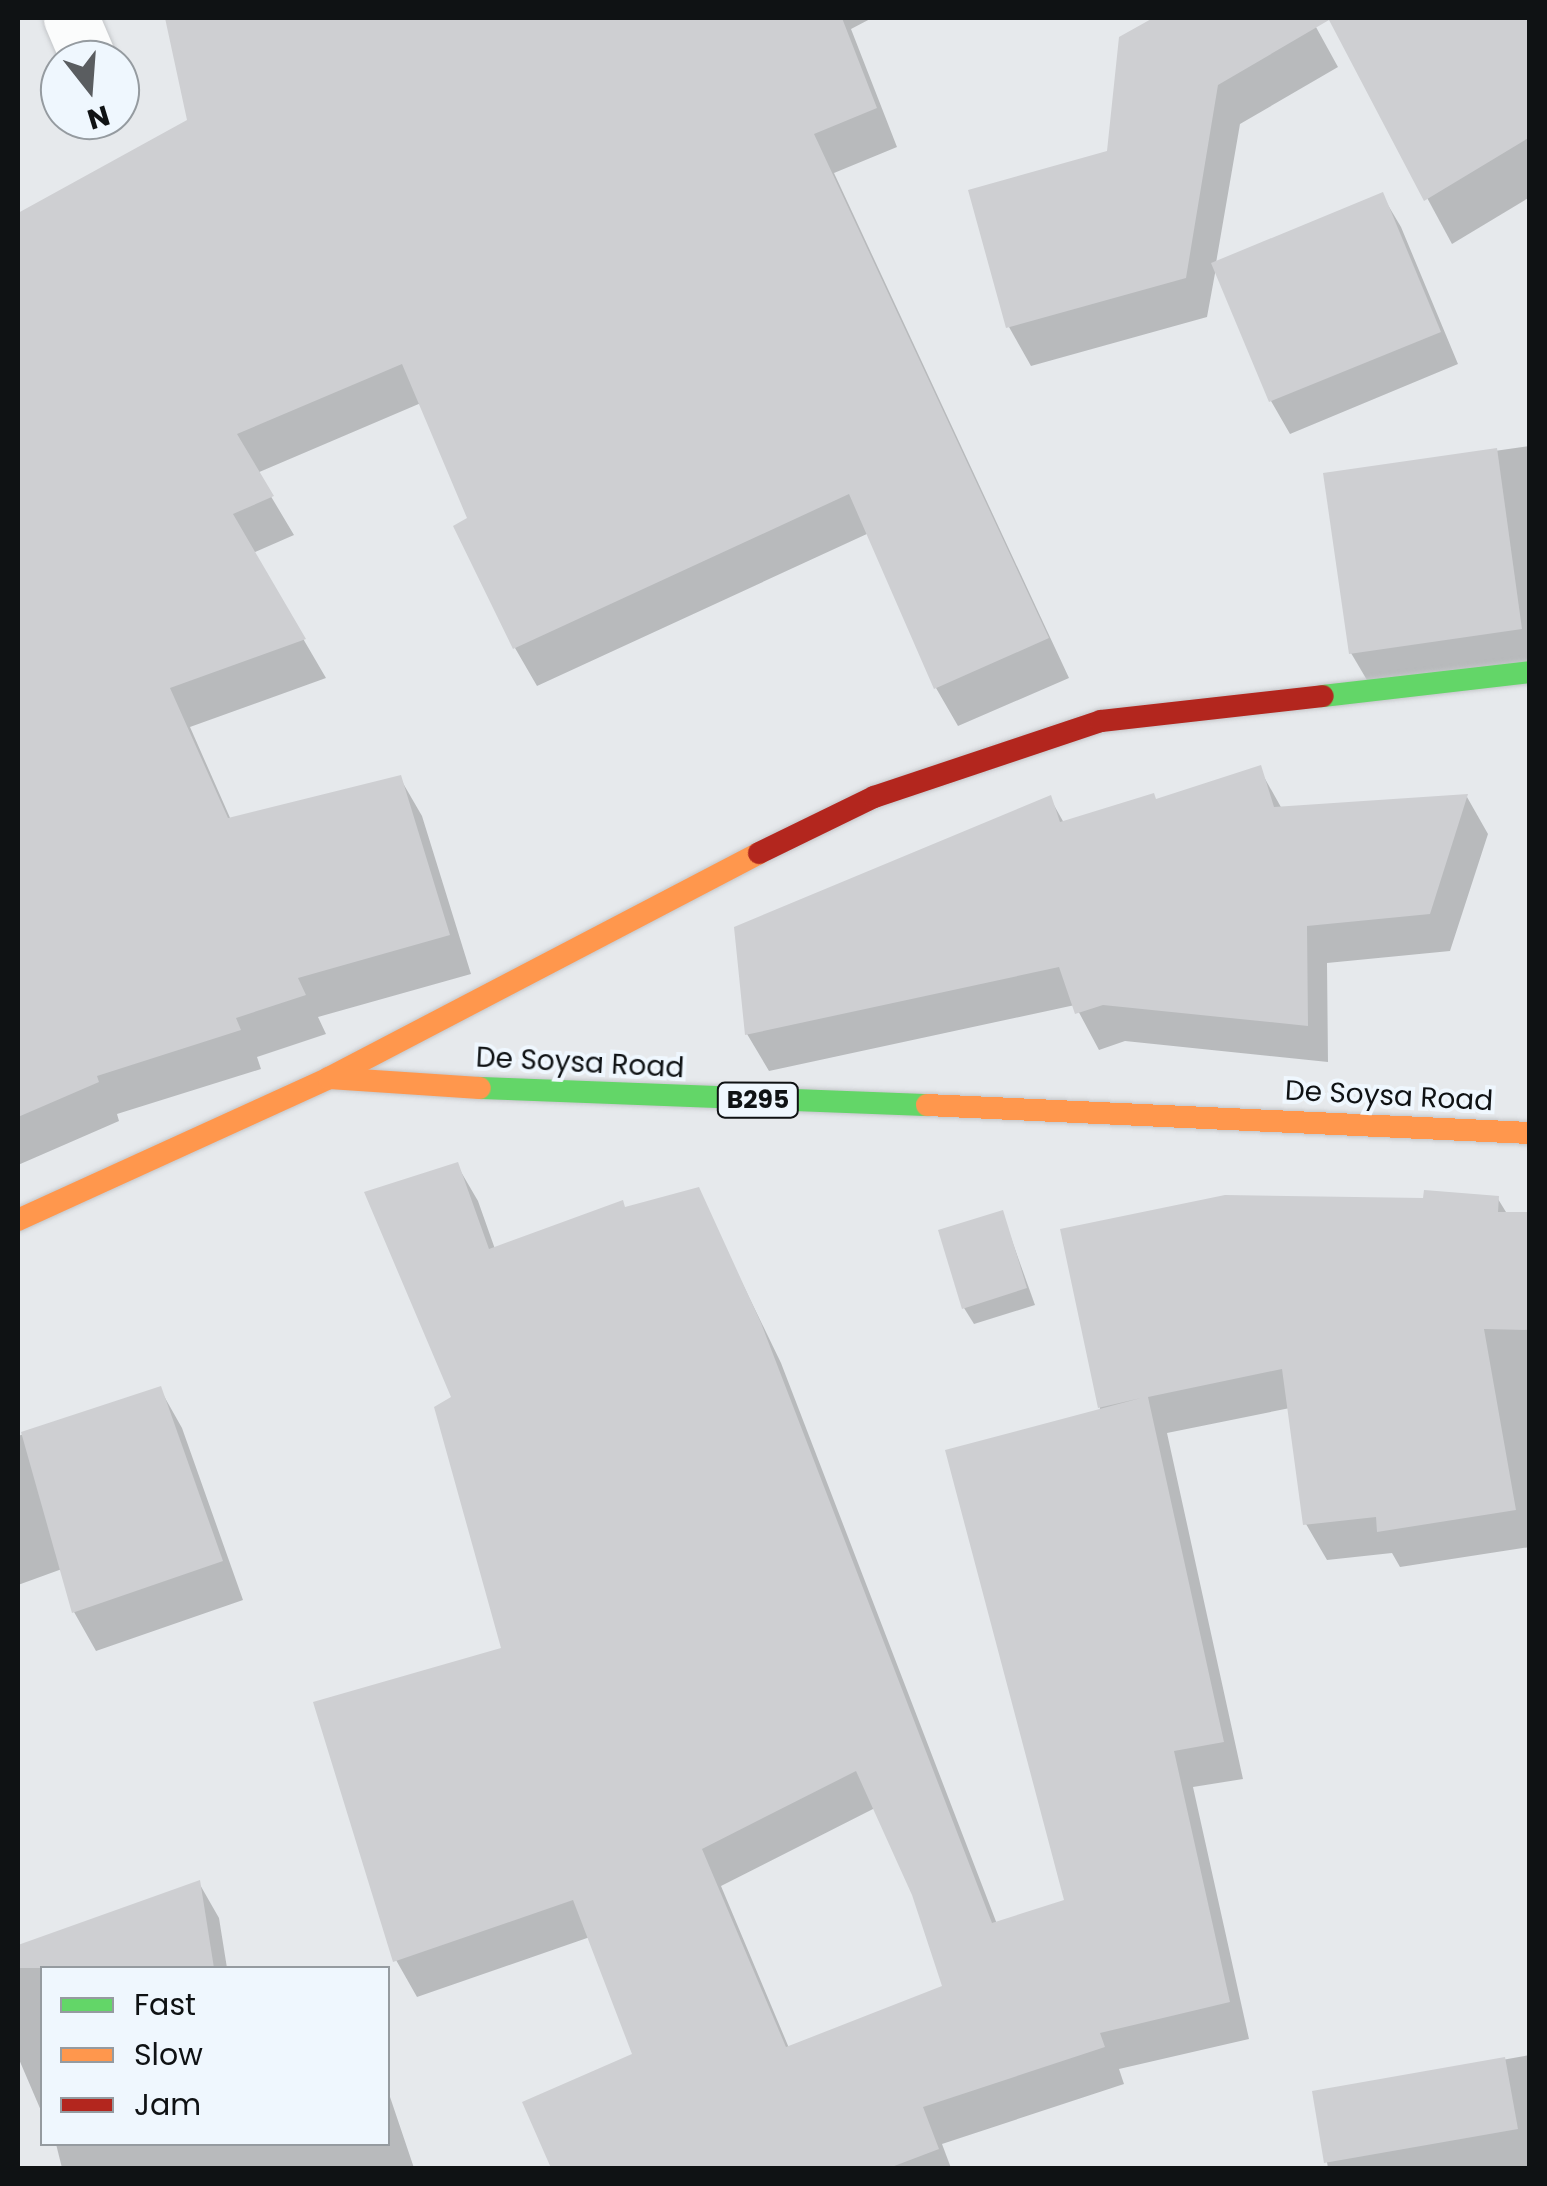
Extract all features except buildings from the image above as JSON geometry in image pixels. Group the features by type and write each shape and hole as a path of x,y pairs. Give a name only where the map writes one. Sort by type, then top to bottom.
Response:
{"main road":[{"path":"330,1078 654,904 893,791 1101,721 1530,672"},
{"name":"De Soysa Road","path":"18,1220 330,1078 588,1096 1031,1108 1530,1133"}],"traffic: fast":[{"path":"1323,696 1530,672"},
{"path":"480,1088 927,1105"}],"traffic: slow":[{"path":"329,1078 759,853"},
{"path":"18,1220 329,1078 480,1088"},
{"path":"927,1105 1530,1133"}],"traffic: jam":[{"path":"759,853 874,797 1101,721 1323,696"}]}
